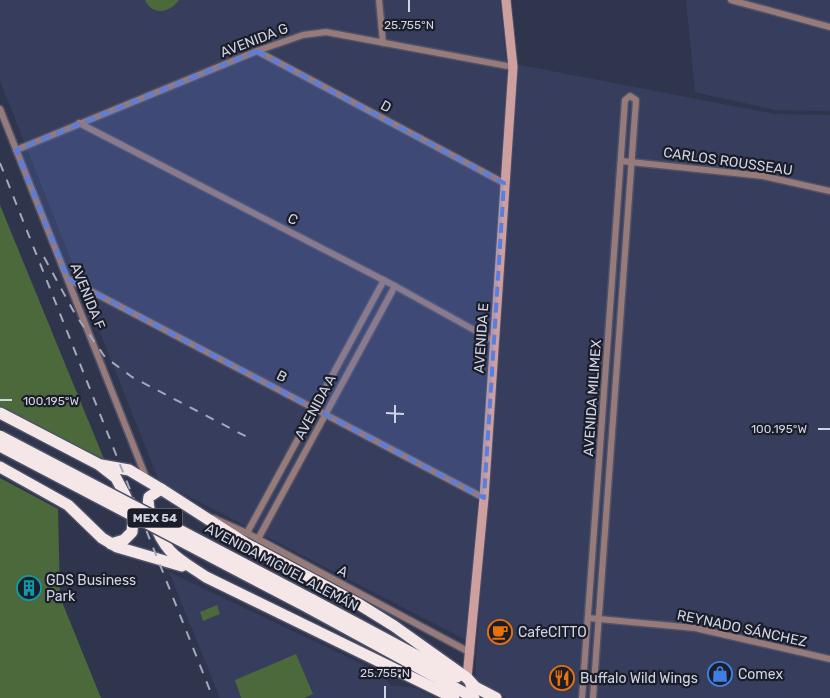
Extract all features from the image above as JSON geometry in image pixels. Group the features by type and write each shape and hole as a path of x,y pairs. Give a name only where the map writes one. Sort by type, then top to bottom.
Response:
{"highway":[{"path":"0,413 98,464 119,484 133,521 133,527 128,536 121,542 111,544"},
{"name":"AVENIDA MIGUEL ALEMÁN","path":"0,436 475,693 496,698"},
{"name":"AVENIDA MIGUEL ALEMÁN","path":"0,446 309,603"},
{"path":"98,464 129,470 148,480 157,491 201,514 244,543 357,603 394,626 467,678 475,693"},
{"path":"0,467 68,505 111,544 123,549 172,561 454,698"},
{"path":"157,491 149,497 148,507 162,543 176,557 206,577"}],"main road":[{"name":"AVENIDA E","path":"467,678 471,653 484,498 513,67 506,0"}],"street":[{"path":"379,0 383,43"},
{"path":"730,0 830,27"},
{"name":"AVENIDA G","path":"16,150 257,51 319,32 513,67"},
{"name":"D","path":"257,51 504,183"},
{"name":"AVENIDA MILIMEX","path":"582,698 625,100 630,96 636,100 593,698"},
{"name":"AVENIDA F","path":"0,109 148,480"},
{"name":"C","path":"79,123 384,280 494,341"},
{"name":"CARLOS ROUSSEAU","path":"621,161 763,176 830,190"},
{"name":"B","path":"68,279 315,407 484,498"},
{"name":"AVENIDA A","path":"247,533 384,280"},
{"name":"AVENIDA A","path":"258,539 395,286"},
{"path":"353,336 364,342"},
{"path":"129,470 138,455"},
{"name":"A","path":"201,514 247,533 471,653"},
{"name":"REYNADO SÁNCHEZ","path":"588,618 695,628 830,659"}],"highlighted area":[{"path":"257,51 504,183 484,498 68,279 16,150"}],"shaded area":[{"path":"0,0 500,0 508,78 468,641 159,481 0,81"},
{"path":"686,0 830,0 830,111 775,110 695,92"},
{"path":"515,64 775,114 830,115 830,698 507,698 476,682 476,658"},
{"path":"169,572 381,673 391,685 415,688 434,698 220,698"}],"green space":[{"path":"145,0 179,0 171,8 161,11 152,9"},
{"path":"0,205 104,459 0,409"},
{"name":"GDS Business Park","path":"0,478 58,509 60,597 101,698 0,698"},
{"path":"217,605 220,614 203,621 200,612"},
{"path":"296,654 313,694 304,698 241,698 235,680"}],"railway":[{"path":"0,163 213,698"},
{"path":"44,257 75,314 105,357 132,377 249,438"}],"place":[{"name":"GDS Business Park","path":"29,588"},
{"name":"CafeCITTO","path":"500,632"},
{"name":"Comex","path":"720,674"},
{"name":"Buffalo Wild Wings","path":"562,678"}]}
